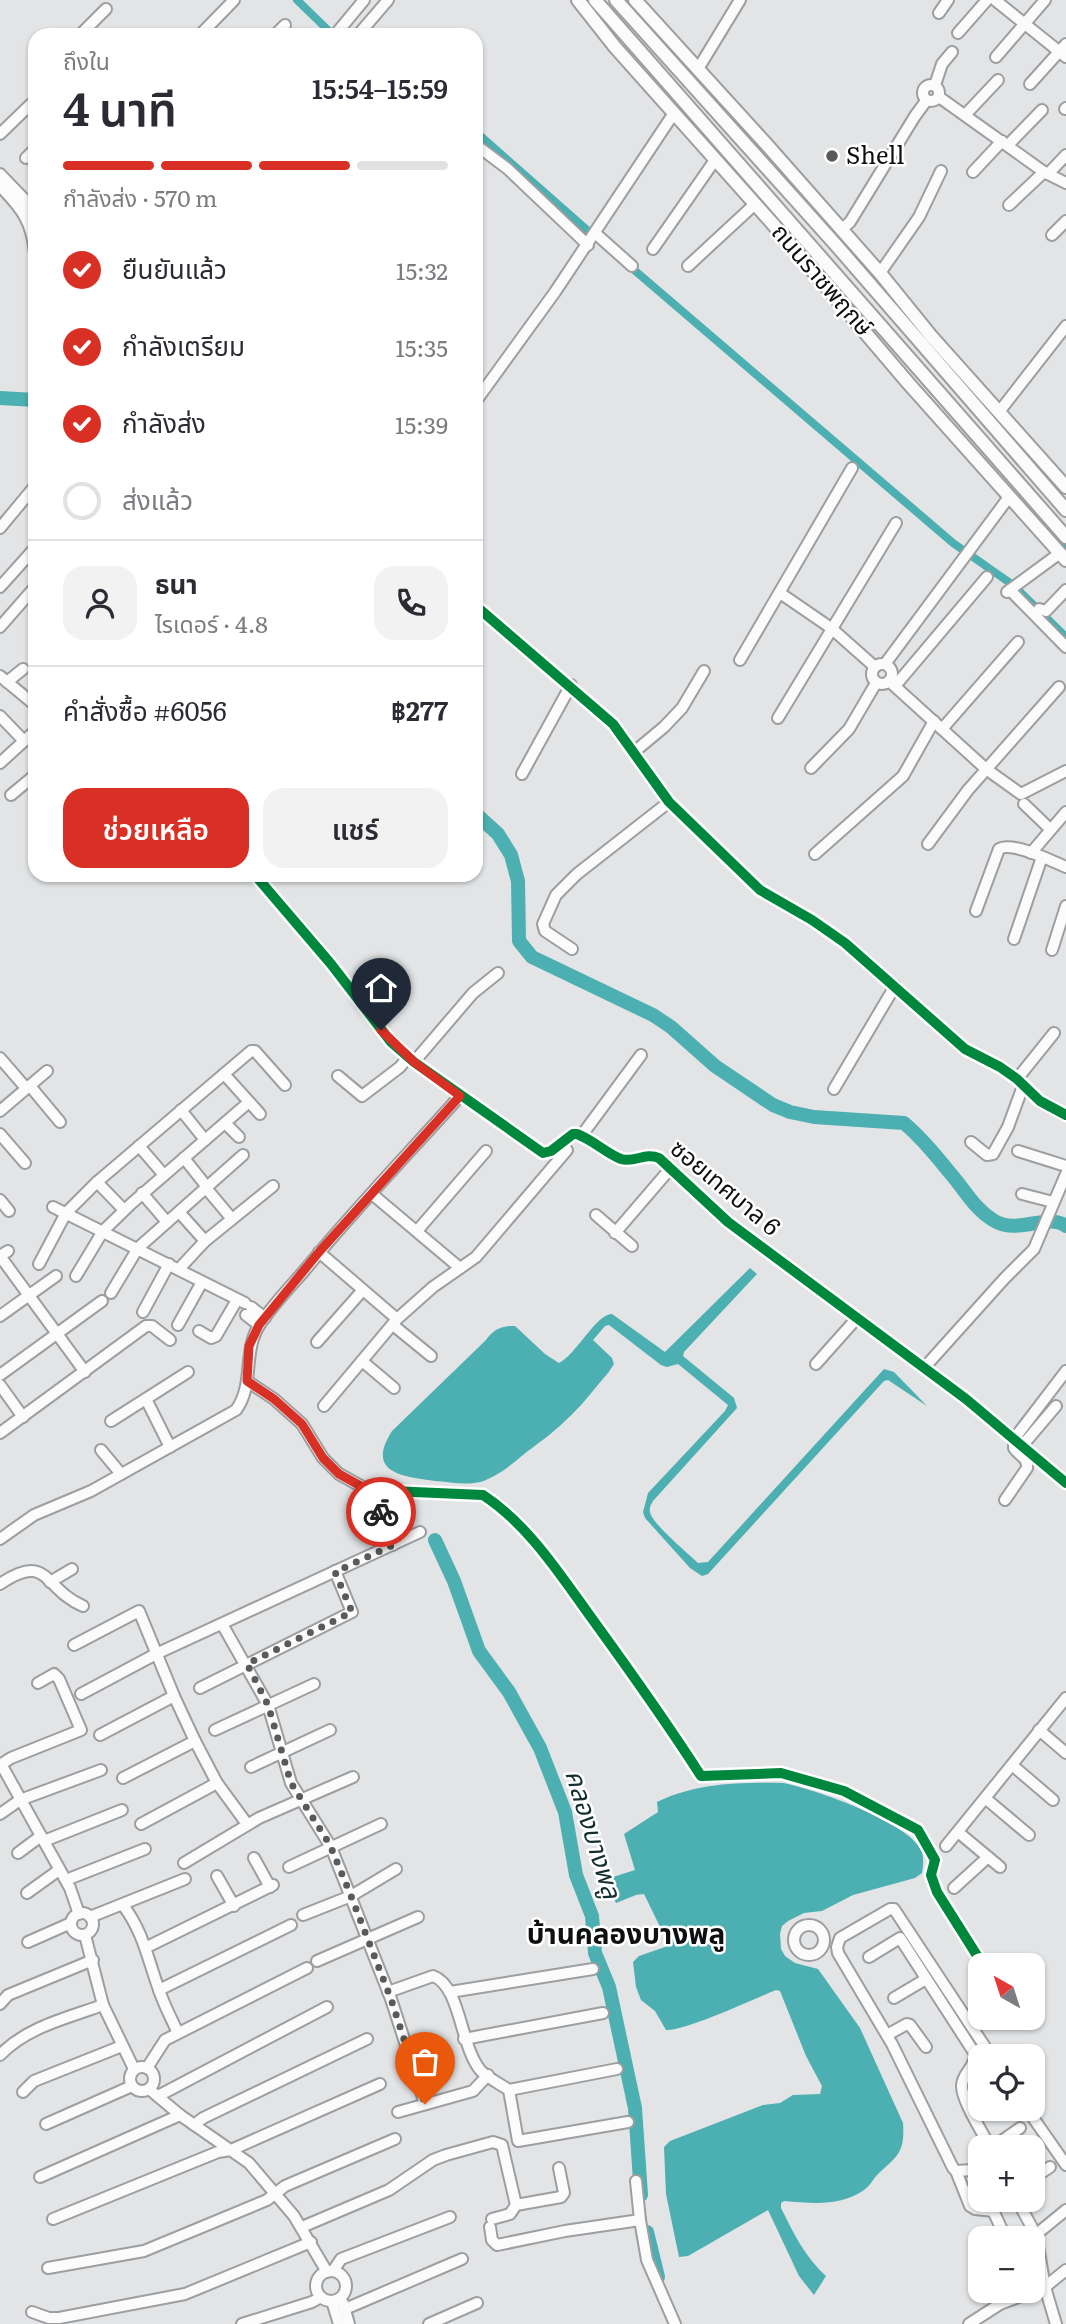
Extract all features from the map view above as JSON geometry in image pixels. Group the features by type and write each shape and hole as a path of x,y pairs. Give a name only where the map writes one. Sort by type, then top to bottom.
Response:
{"main road":[{"path":"568,0 609,39"},
{"name":"ถนนราชพฤกษ์","path":"578,0 609,39 1063,556"},
{"name":"ถนนราชพฤกษ์","path":"595,0 1066,537"},
{"name":"ถนนราชพฤกษ์","path":"616,0 810,216 1066,510"},
{"name":"ถนนราชพฤกษ์","path":"635,0 880,273 931,336 1066,487"},
{"path":"810,216 868,260"},
{"path":"772,223 833,270"}],"street":[{"path":"207,28 234,0"},
{"path":"341,28 364,0"},
{"path":"364,28 385,4 371,0"},
{"path":"698,69 740,0"},
{"path":"939,13 948,0"},
{"path":"958,33 987,0"},
{"path":"995,0 1063,50 1030,84"},
{"path":"996,57 1045,0"},
{"path":"87,28 106,9"},
{"path":"282,28 285,25"},
{"path":"935,85 942,64 952,52"},
{"path":"965,115 998,80"},
{"path":"935,85 928,85 923,89 922,96 926,101 933,102 939,97"},
{"path":"935,85 939,97"},
{"path":"939,97 1046,173 1066,183"},
{"path":"841,230 850,222 926,101"},
{"path":"0,134 28,107"},
{"path":"973,172 1042,110"},
{"path":"483,391 591,240 674,113"},
{"path":"483,150 591,240 632,266"},
{"path":"1009,205 1066,155"},
{"path":"653,249 715,160"},
{"path":"880,273 914,225 940,171"},
{"path":"0,174 26,201 28,206 25,214"},
{"path":"0,186 25,214 28,222"},
{"path":"688,267 755,204"},
{"path":"1052,235 1066,221"},
{"path":"999,412 1066,327"},
{"path":"740,660 852,468"},
{"path":"0,528 28,494"},
{"path":"877,683 872,675 1009,497"},
{"path":"778,718 896,523"},
{"path":"0,587 28,556"},
{"path":"1063,556 1012,589 1066,647"},
{"path":"877,683 892,683 964,608 987,577"},
{"path":"1039,609 1046,611 1066,590"},
{"path":"780,593 892,671 892,683 986,769 1021,794 1066,771"},
{"path":"0,627 28,595"},
{"path":"483,612 613,724 669,802 760,890 845,943 965,1049 1000,1067 1040,1101 1066,1115"},
{"path":"816,854 903,776 938,725 1018,642"},
{"path":"23,669 2,679 28,699"},
{"path":"634,752 682,708 704,671"},
{"path":"811,768 849,729 877,683"},
{"path":"522,774 571,685"},
{"path":"928,844 986,769 1059,687"},
{"path":"0,716 24,741"},
{"path":"0,763 28,737"},
{"path":"11,795 28,781"},
{"path":"572,949 545,930 543,924 556,895 577,874 669,802"},
{"path":"1024,804 1050,829"},
{"path":"1014,939 1036,855 1050,829 1066,812"},
{"path":"976,911 999,849 1007,846 1066,867"},
{"path":"261,882 331,964 391,1042 460,1096 543,1153 551,1151 573,1134 582,1135 641,1055"},
{"path":"1052,950 1066,906"},
{"path":"338,1076 362,1096 411,1060 472,993 498,973"},
{"path":"834,1089 895,986"},
{"path":"971,1142 987,1155 993,1154 1008,1127 1020,1082 1054,1033"},
{"path":"39,1264 66,1213 97,1182 253,1050 285,1086"},
{"path":"0,1058 60,1122"},
{"path":"0,1111 47,1071"},
{"path":"224,1074 260,1114"},
{"path":"0,1539 34,1515 91,1491 236,1410 243,1400 247,1381 249,1346 262,1321 319,1252 460,1096"},
{"path":"76,1276 103,1231 142,1193 249,1102"},
{"path":"181,1110 205,1140"},
{"path":"225,1123 239,1138"},
{"path":"0,1134 25,1163"},
{"name":"ซอยเทศบาล 6","path":"582,1135 618,1158 628,1160 650,1154 659,1158 728,1222 966,1399 1065,1479"},
{"path":"139,1146 164,1175"},
{"path":"324,1406 395,1322 433,1287 476,1257 567,1150"},
{"path":"417,1230 486,1151"},
{"path":"1018,1151 1066,1166"},
{"path":"0,1375 107,1297 138,1248 243,1155"},
{"path":"184,1158 232,1219"},
{"path":"615,1233 670,1169"},
{"path":"924,1368 1034,1249 1052,1206 1062,1191 1066,1174"},
{"path":"97,1182 124,1210"},
{"path":"143,1312 174,1267 274,1185"},
{"path":"142,1193 167,1222"},
{"path":"372,1194 460,1268"},
{"path":"1022,1194 1052,1206"},
{"path":"0,1200 9,1211"},
{"path":"53,1207 202,1282 262,1321"},
{"path":"179,1212 205,1241"},
{"path":"596,1215 632,1247"},
{"path":"8,1251 0,1256 85,1372"},
{"path":"319,1252 431,1356"},
{"path":"0,1316 56,1276"},
{"path":"178,1325 202,1282"},
{"path":"317,1342 362,1291"},
{"path":"199,1331 211,1338 216,1336 241,1305"},
{"path":"816,1364 857,1318"},
{"path":"0,1433 146,1326 152,1326 170,1340"},
{"path":"362,1361 394,1388"},
{"path":"1005,1500 1028,1463 1014,1448 1066,1371"},
{"path":"111,1422 188,1372"},
{"path":"247,1381 274,1399 302,1424 323,1458 339,1474 368,1490 483,1496 499,1505 557,1571 701,1776 781,1773 844,1791 918,1830 935,1860 931,1875 937,1892 975,1953"},
{"path":"0,1385 23,1417"},
{"path":"146,1399 170,1447"},
{"path":"1018,1443 1056,1406"},
{"path":"101,1450 121,1474"},
{"path":"368,1490 380,1511 393,1545"},
{"path":"81,1694 156,1654 420,1532"},
{"path":"0,1584 28,1569 40,1571 73,1602 83,1606"},
{"path":"50,1582 72,1569"},
{"path":"200,1688 352,1612 335,1572"},
{"path":"74,1645 139,1611 195,1741 217,1783 247,1824"},
{"path":"222,1624 268,1705 291,1783 331,1847 388,1992 425,2104"},
{"path":"38,1683 54,1674 81,1730 11,1758 1,1765 66,1880 80,1918 77,1934 85,1935"},
{"path":"215,1730 314,1684"},
{"path":"100,1735 174,1696"},
{"path":"946,1846 1066,1698"},
{"path":"251,1768 330,1730"},
{"path":"1040,1730 1066,1753"},
{"path":"123,1778 195,1741"},
{"path":"1012,1765 1053,1800"},
{"path":"0,1814 20,1800 101,1770"},
{"path":"184,1863 247,1824 353,1777"},
{"path":"141,1824 217,1783"},
{"path":"985,1798 1029,1835"},
{"path":"18,1853 42,1838 122,1810"},
{"path":"289,1867 381,1824"},
{"path":"958,1832 1000,1867"},
{"path":"66,1880 145,1849"},
{"path":"954,1888 988,1857"},
{"path":"146,1947 271,1886 254,1858"},
{"path":"303,1915 351,1896 396,1869"},
{"path":"27,1893 59,1870"},
{"path":"217,1876 234,1906"},
{"path":"28,1942 80,1918 123,1905 186,1879"},
{"path":"123,1905 136,1923 159,1990 178,2033"},
{"path":"968,2021 894,1909 845,1934 838,1942 838,1953 887,2035 956,2171 968,2201"},
{"path":"317,1961 418,1917"},
{"path":"80,1918 93,1926 85,1935"},
{"path":"159,1990 291,1925"},
{"path":"85,1935 103,2005 134,2069"},
{"path":"869,1956 900,1938 975,2054 974,2064 962,2085 967,2103 985,2135"},
{"path":"824,1940 838,1942"},
{"path":"3,1996 93,1960"},
{"path":"147,2068 162,2042 307,1968"},
{"path":"450,1992 593,1969"},
{"path":"388,1992 433,1976 440,1979 450,1992 464,2039 481,2071 509,2090 518,2141 628,2122"},
{"path":"894,1998 926,1979"},
{"path":"0,2055 14,2040 29,2032 103,2005"},
{"path":"153,2092 154,2076 147,2068 134,2069 130,2077 132,2086 140,2091 153,2092 327,2007"},
{"path":"464,2039 603,2013"},
{"path":"887,2035 910,2025 926,2047"},
{"path":"194,2125 367,2039"},
{"path":"23,2092 34,2081 122,2046"},
{"path":"509,2090 617,2069"},
{"path":"398,2112 473,2091 488,2075"},
{"path":"53,2219 218,2152 231,2150 380,2084"},
{"path":"46,2124 132,2086"},
{"path":"153,2092 180,2115 249,2163 302,2227 330,2271 345,2280 345,2292 331,2298 242,2324"},
{"path":"40,2176 180,2115"},
{"path":"1035,2121 1066,2165"},
{"path":"1010,2135 1020,2128"},
{"path":"48,2268 144,2251 224,2219 276,2194 285,2186 395,2139"},
{"path":"302,2227 389,2190 446,2155 493,2142 502,2145 516,2205 510,2214 491,2223 492,2240 497,2245 640,2220"},
{"path":"1045,2170 1050,2167"},
{"path":"516,2205 561,2197 564,2193 559,2168"},
{"path":"956,2171 968,2170"},
{"path":"636,2181 640,2220 650,2269 675,2324"},
{"path":"1045,2227 1066,2210"},
{"path":"349,2324 345,2309 317,2291 318,2280 341,2259 450,2217"},
{"path":"32,2312 49,2318 59,2318 185,2294 311,2242"},
{"path":"345,2309 461,2259"},
{"path":"1056,2324 1045,2287 1066,2270"},
{"path":"331,2298 339,2324"},
{"path":"429,2324 477,2303"},
{"path":"969,2324 1003,2303"}],"water":[{"path":"750,1268 757,1274 683,1356 734,1398 737,1408 650,1507 657,1524 698,1563 708,1562 884,1369 894,1372 927,1406 888,1380 884,1381 708,1574 702,1576 690,1568 645,1518 643,1512 648,1493 728,1405 678,1364 667,1367 661,1365 609,1325 593,1340 612,1358 614,1364 608,1373 560,1425 498,1474 476,1483 455,1483 411,1477 391,1470 385,1464 385,1445 392,1431 498,1329 515,1326 545,1354 559,1363 599,1321 612,1314 665,1352"},
{"path":"783,1783 837,1799 881,1819 914,1841 923,1857 922,1873 915,1878 853,1895 822,1911 804,1913 782,1926 780,1934 781,1949 785,1956 795,1963 818,1969 860,2028 903,2123 903,2141 899,2153 864,2190 835,2201 781,2203 800,2245 826,2276 814,2295 799,2276 768,2210 688,2256 679,2257 666,2194 664,2147 670,2141 763,2105 780,2103 793,2095 820,2094 822,2086 806,2056 780,1991 776,1990 689,2025 666,2030 655,2011 641,2000 636,1987 633,1962 639,1956 665,1947 668,1943 644,1894 616,1903 607,1885 610,1878 635,1870 624,1834 658,1812 657,1802 703,1787"}],"waterway":[{"path":"297,0 326,28"},
{"path":"483,138 595,237"},
{"path":"626,263 953,543 1013,585 1066,637"},
{"path":"0,398 28,400"},
{"path":"1055,555 1066,545"},
{"path":"483,820 498,834 511,855 518,881 519,941 532,957 653,1015 671,1027 715,1066 773,1105 814,1117 904,1123 933,1152 978,1208 993,1220 1012,1226 1050,1221 1066,1226"},
{"name":"คลองบางพลู","path":"435,1540 454,1581 479,1651 509,1692 540,1748 565,1812 576,1875 592,1916 595,1953 609,1987 635,2108 641,2195"},
{"name":"คลองบางพลู","path":"647,2232 658,2277"}],"cycle path":[{"path":"483,612 613,724 669,802 760,890 845,943 965,1049 1000,1067 1040,1101 1066,1115"},
{"path":"261,882 331,964 391,1042 414,1062 543,1153 551,1151 573,1134 577,1134 621,1159 649,1156 659,1158 728,1222 966,1399 1066,1483"},
{"path":"368,1490 483,1495 500,1507 530,1536 556,1569 701,1776 781,1773 844,1791 918,1830 935,1860 931,1875 937,1892 975,1953"}],"way so far":[{"path":"381,1512 393,1545 335,1572 352,1612 247,1664 268,1705 291,1783 330,1845 351,1896 391,1999 425,2104"}],"place":[{"name":"Shell","path":"832,156"}],"district":[{"name":"บ้านคลองบางพลู","path":"626,1934"}],"route":[{"path":"381,1030 414,1062 460,1096 319,1252 259,1325 249,1346 247,1381 274,1399 302,1424 323,1458 339,1474 368,1490 381,1512"}]}
